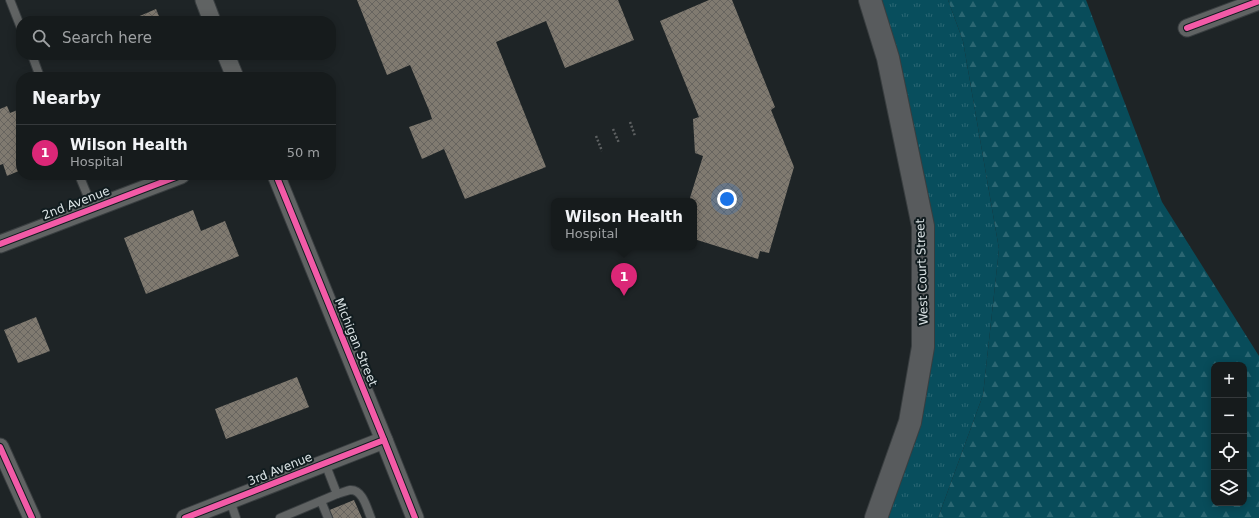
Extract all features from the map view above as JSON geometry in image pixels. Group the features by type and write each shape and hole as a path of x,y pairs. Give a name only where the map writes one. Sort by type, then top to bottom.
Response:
{"main road":[{"name":"West Court Street","path":"870,0 888,58 923,226 923,348 910,422 876,518"}],"street":[{"path":"204,0 210,16"},
{"path":"1187,28 1259,1"},
{"path":"228,60 233,72"},
{"name":"2nd Avenue","path":"0,244 169,180"},
{"name":"Michigan Street","path":"278,180 415,518"},
{"name":"3rd Avenue","path":"185,518 384,440"},
{"path":"0,447 32,518"}],"lane":[{"path":"10,0 16,16"},
{"path":"34,60 38,72"},
{"path":"81,180 93,208"},
{"path":"325,463 337,494"},
{"path":"280,518 337,494 352,490 359,493 371,518"},
{"path":"230,500 236,518"},
{"path":"321,501 328,518"}],"path":[{"path":"630,122 636,136"},
{"path":"613,129 619,142"},
{"path":"596,136 602,151"}],"green space":[{"path":"870,0 948,0 963,41 999,249 983,395 938,518 876,518 910,422 923,226"},
{"path":"948,0 1086,0 1162,202 1259,356 1259,518 938,518 983,395 999,249 963,41"}],"building":[{"path":"357,0 618,0 634,40 565,68 546,21 496,42 546,167 465,199 444,149 422,159 409,127 432,119 429,110 410,65 387,75"},
{"path":"709,0 732,0 775,107 771,110 794,167 769,253 760,251 758,259 697,240 697,198 690,198 703,156 695,153 693,119 699,117 660,21"},
{"path":"156,9 159,16 140,16"},
{"path":"7,106 10,113 16,111 16,172 7,176 3,164 0,165 0,109"},
{"path":"193,210 201,231 225,221 239,256 146,294 124,238"},
{"path":"36,317 50,351 18,363 4,330"},
{"path":"297,377 309,407 226,439 215,409"},
{"path":"354,500 362,518 330,518 327,511"}],"cycle path":[{"path":"1187,28 1259,1"},
{"path":"0,244 168,180"},
{"path":"278,180 415,518"},
{"path":"185,518 384,440"},
{"path":"0,447 32,518"}],"place":[{"name":"Wilson Health","path":"624,296"}]}
